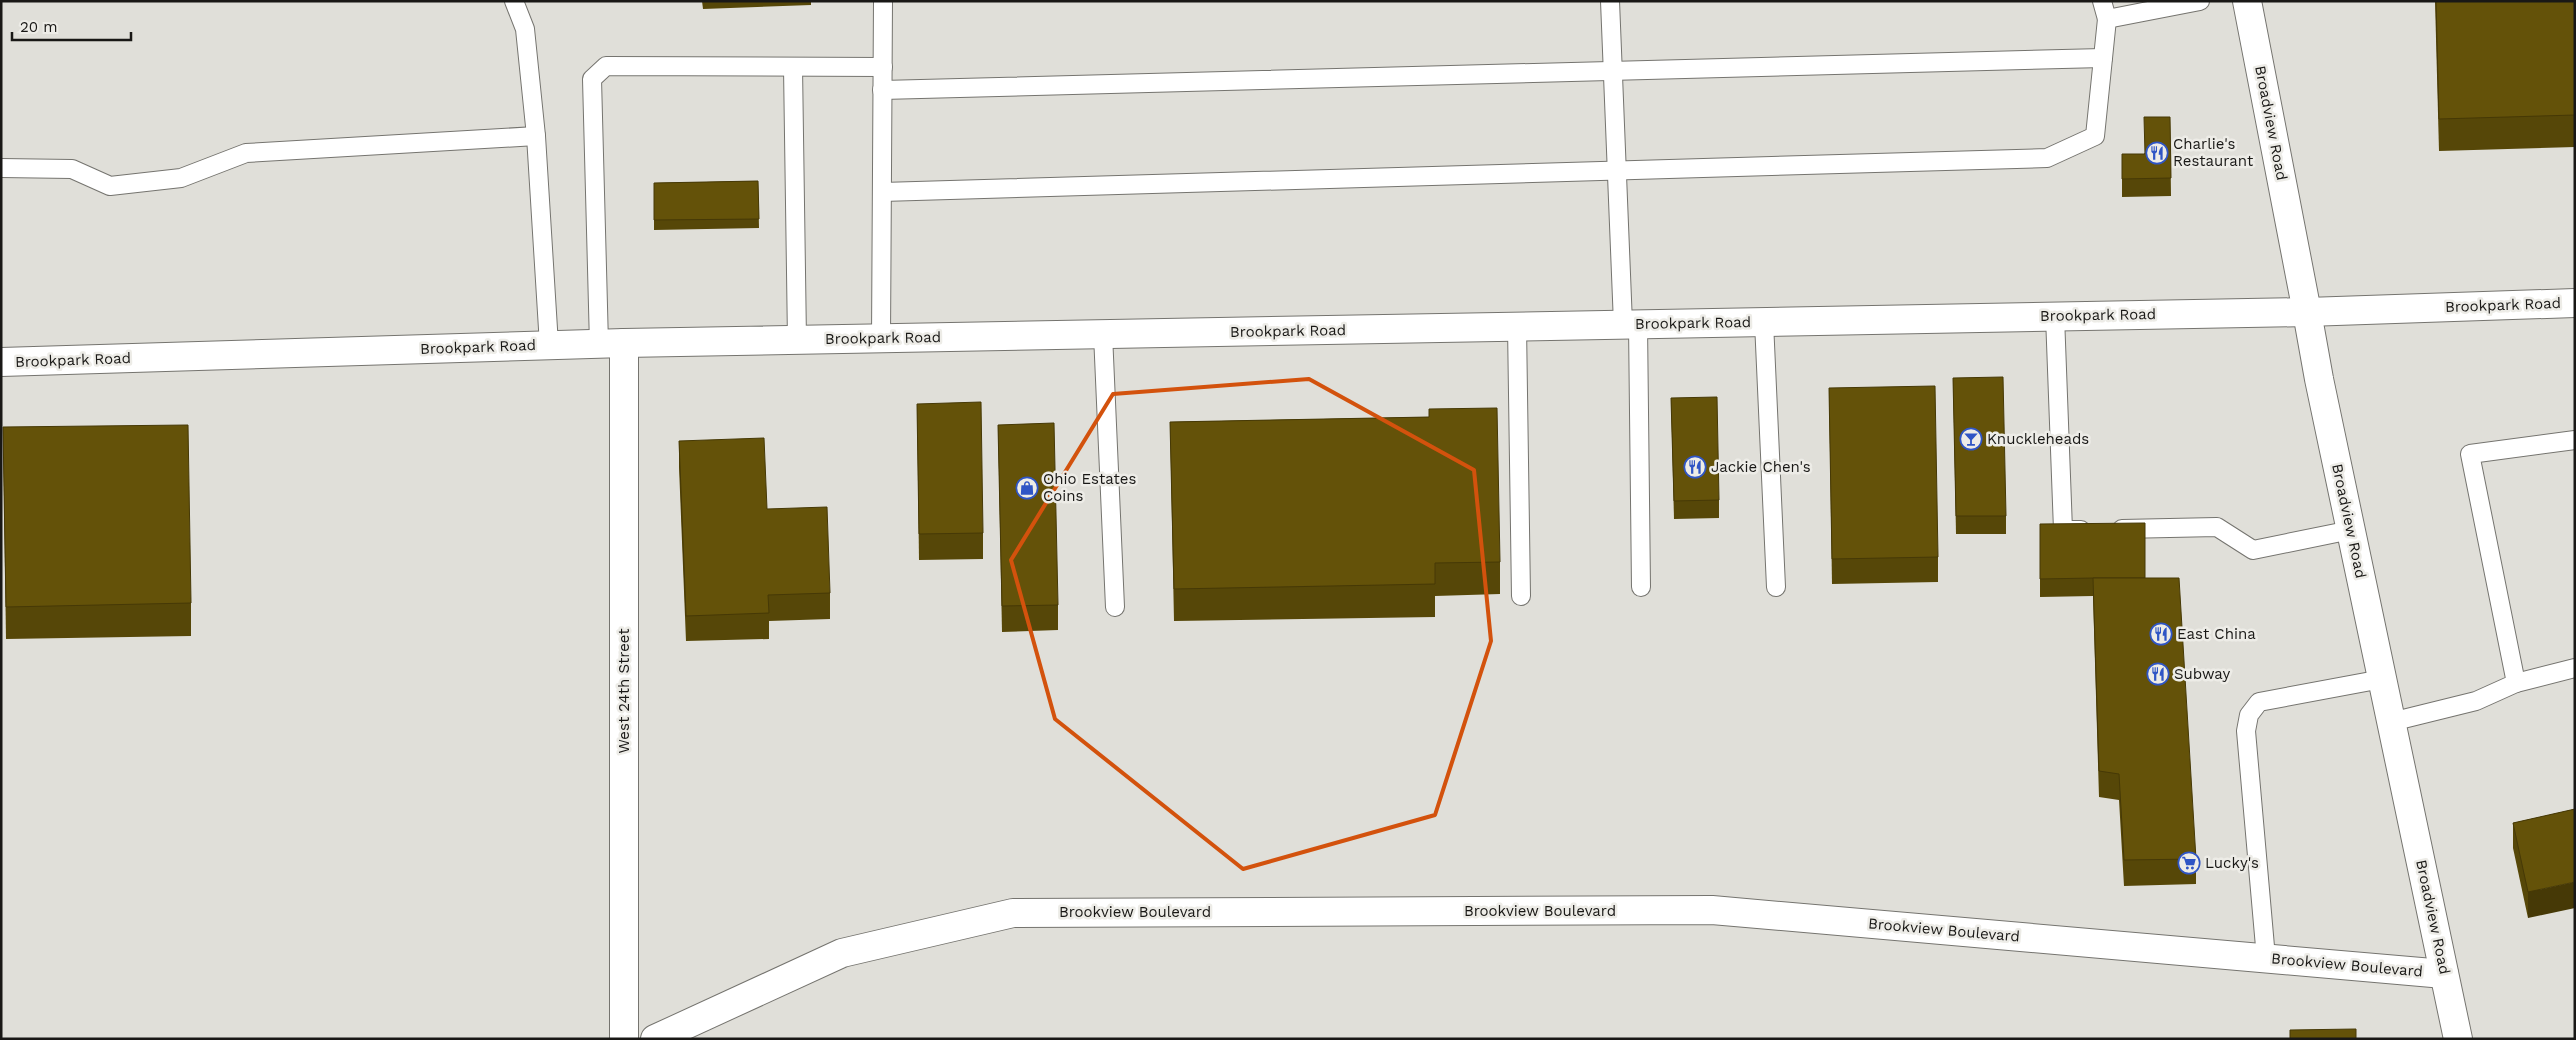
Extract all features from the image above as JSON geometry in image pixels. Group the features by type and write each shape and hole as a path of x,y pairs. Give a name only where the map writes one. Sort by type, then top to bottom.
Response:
{"main road":[{"name":"Broadview Road","path":"2247,1 2351,530 2458,1039"},
{"name":"Brookpark Road","path":"1,362 549,345 2307,312 2575,303"},
{"name":"West 24th Street","path":"611,344 624,1039"},
{"name":"Brookview Boulevard","path":"655,1039 842,953 1012,913 1712,910 2444,974"}],"lane":[{"path":"514,1 525,29 539,164 549,345"},
{"path":"881,339 882,1"},
{"path":"1610,1 1617,170 1630,324 1641,587"},
{"path":"882,192 2047,158 2095,136 2107,20 2102,1"},
{"path":"2107,20 2200,1"},
{"path":"882,90 2103,58"},
{"path":"611,344 592,79 606,66 882,67"},
{"path":"793,67 797,340"},
{"path":"1,168 72,169 110,186 181,178 246,153 536,136"},
{"path":"2055,316 2063,530 2217,527 2253,550 2351,530"},
{"path":"1764,322 1776,587"},
{"path":"1517,326 1521,596"},
{"path":"1102,334 1115,607"},
{"path":"2516,683 2470,454 2575,440"},
{"path":"2391,722 2476,701 2516,683 2575,668"},
{"path":"2266,958 2246,731 2250,715 2259,702 2382,679"}],"highlighted area":[{"path":"1309,379 1474,470 1491,641 1435,815 1243,869 1055,719 1011,560 1113,394"}],"building":[{"path":"2436,1 2575,1 2575,115 2439,119"},
{"path":"2144,117 2170,117 2171,178 2122,179 2122,154 2145,154"},
{"path":"758,181 759,219 654,220 654,183"},
{"path":"2003,377 2006,516 1956,516 1953,378"},
{"path":"1935,386 1938,557 1832,559 1829,388"},
{"name":"Jackie Chen's","path":"1717,397 1719,500 1674,501 1671,398"},
{"path":"981,402 983,533 919,534 917,404"},
{"path":"1497,408 1500,562 1435,563 1435,584 1174,589 1170,422 1429,417 1429,409"},
{"path":"1054,423 1058,605 1002,606 998,425"},
{"path":"188,425 191,603 6,607 3,427"},
{"path":"764,438 767,509 827,507 830,593 768,595 769,613 686,616 679,441"},
{"path":"2145,523 2145,578 2040,579 2040,524"},
{"path":"2093,578 2179,578 2196,859 2124,860 2119,774 2099,771"},
{"path":"2575,809 2575,882 2528,892 2513,823"},
{"path":"2356,1029 2356,1039 2290,1039 2290,1030"}],"place":[{"name":"Charlie's Restaurant","path":"2157,153"},
{"name":"Knuckleheads","path":"1971,439"},
{"name":"Jackie Chen's","path":"1695,467"},
{"name":"Ohio Estates Coins","path":"1027,488"},
{"name":"East China","path":"2161,634"},
{"name":"Subway","path":"2158,674"},
{"name":"Lucky's","path":"2189,863"}]}
